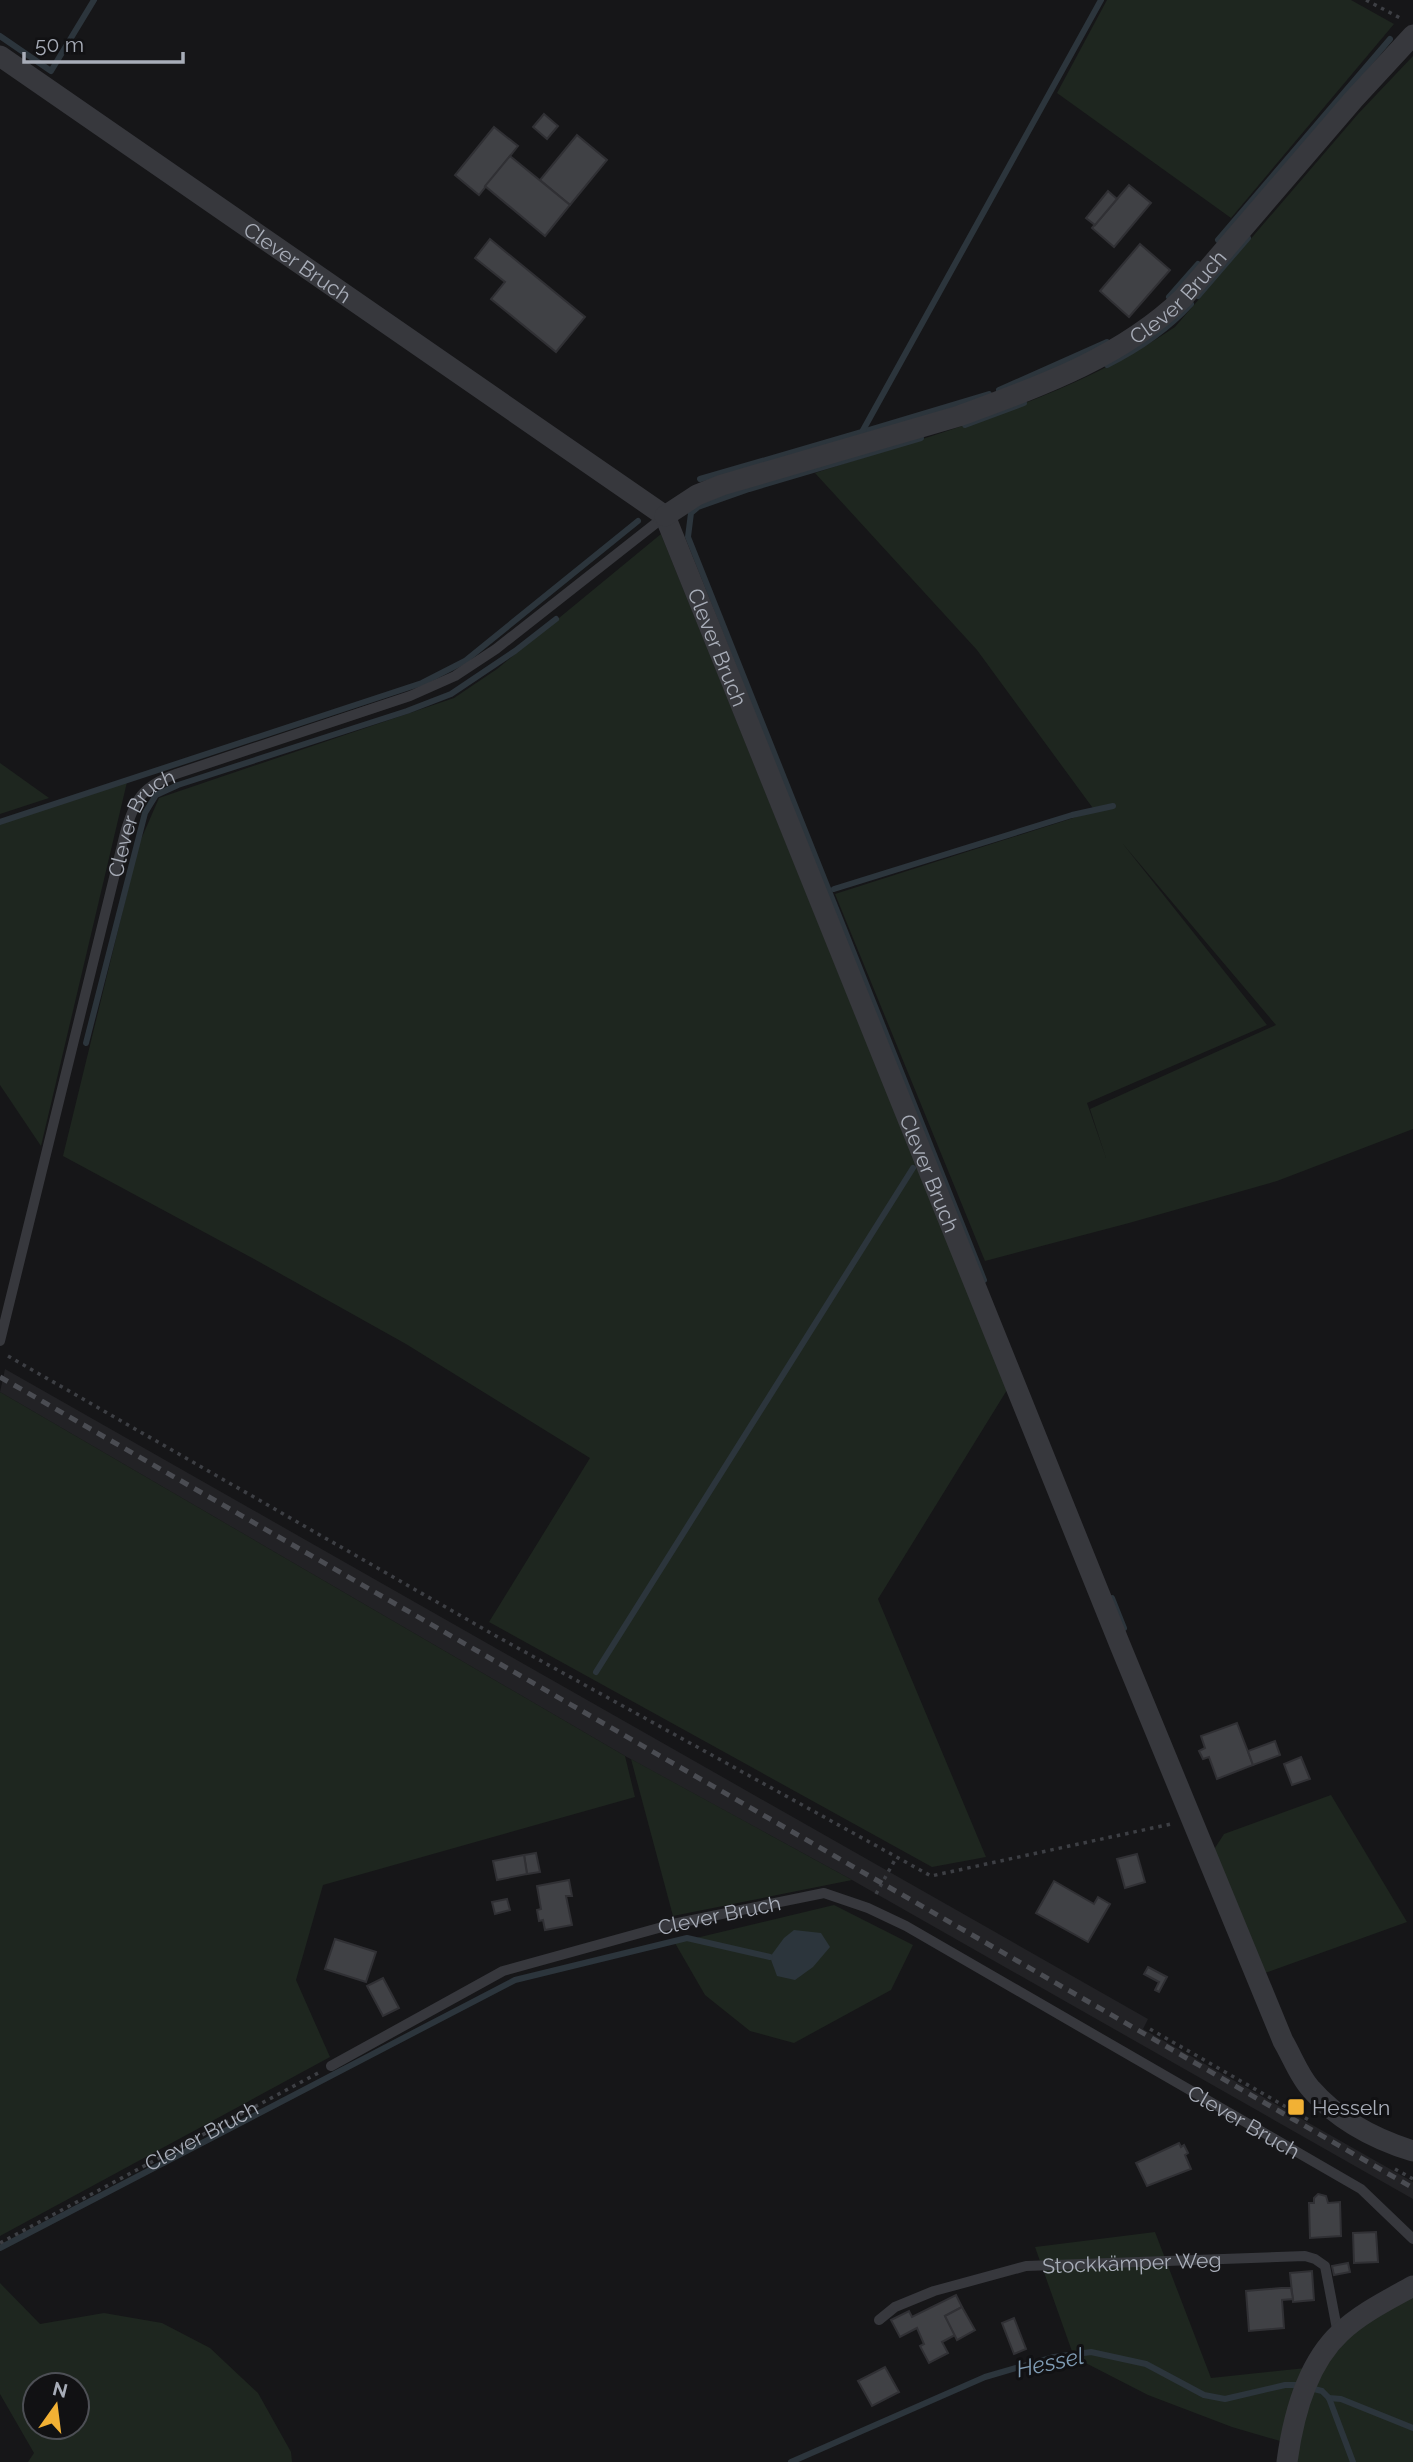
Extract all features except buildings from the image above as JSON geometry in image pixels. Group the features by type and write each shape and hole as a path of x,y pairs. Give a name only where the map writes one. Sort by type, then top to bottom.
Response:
{"street":[{"name":"Clever Bruch","path":"666,516 697,495 722,485 959,416 1098,359 1130,341 1151,327 1182,298 1413,35"},
{"name":"Clever Bruch","path":"0,56 666,516 1099,1593 1195,1824"},
{"path":"1195,1824 1283,2041 1309,2088 1346,2121 1388,2143 1413,2151"},
{"path":"1287,2462 1290,2436 1300,2400 1315,2366 1338,2335 1365,2313 1413,2286"}],"lane":[{"name":"Clever Bruch","path":"0,1341 125,833 132,809 142,792 176,774 410,696 455,676 496,649 666,516"},
{"name":"Clever Bruch","path":"331,2066 503,1971 673,1923 824,1893 868,1908 906,1926 1362,2189 1413,2239"},
{"name":"Stockkämper Weg","path":"878,2320 895,2307 934,2291 1026,2266 1305,2256 1325,2266 1338,2335"}],"path":[{"path":"1366,0 1413,25"},
{"path":"0,1351 496,1636 930,1876 1195,1824"},
{"path":"868,1908 896,1858"},
{"path":"1150,2029 1320,2126"},
{"name":"Clever Bruch","path":"0,2243 331,2066"},
{"path":"1393,2168 1413,2179"}],"shaded area":[{"path":"1107,0 1351,0 1394,24 1231,218 1057,93"},
{"path":"1413,56 1413,1129 1277,1181 985,1261 835,894 1095,811 977,650 815,473 955,428 1046,395 1133,353 1175,327 1358,114","holes":["1123,844 1276,1025 1090,1109 1106,1158 1087,1103 1267,1025"]},
{"path":"661,534 1007,1390 878,1599 986,1857 932,1867 489,1622 590,1458 406,1344 63,1156 139,844 159,798 454,698 497,669"},
{"path":"0,763 49,798 0,814"},
{"path":"127,782 41,1146 0,1085 0,824"},
{"path":"5,1369 1148,2019 1143,2029 1413,2182 1413,2199 852,1880 625,1756 0,1392"},
{"path":"0,1392 625,1756 635,1797 323,1885 296,1980 330,2057 0,2236"},
{"path":"631,1759 852,1880 673,1916"},
{"path":"1331,1795 1407,1922 1265,1973 1213,1851 1224,1834"},
{"path":"834,1905 913,1945 891,1990 794,2043 750,2031 705,1995 675,1943"},
{"path":"794,1930 821,1933 830,1947 813,1967 795,1980 777,1976 770,1957 784,1938"},
{"path":"1155,2232 1211,2378 1325,2366 1357,2327 1413,2294 1413,2462 1297,2462 1297,2446 1232,2427 1148,2395 1074,2357 1035,2247"},
{"path":"0,2283 40,2324 104,2313 162,2323 210,2348 258,2393 291,2452 292,2462 28,2462 34,2453 27,2441 91,2441 91,2371 21,2371 21,2430 0,2394"}],"waterway":[{"path":"0,36 51,71 94,0"},
{"path":"700,479 862,432 1101,0"},
{"path":"1218,240 1390,39"},
{"path":"1198,296 1248,238"},
{"path":"1169,297 1198,264"},
{"path":"1107,365 1152,338 1191,304"},
{"path":"999,390 1107,342"},
{"path":"862,432 989,394"},
{"path":"965,425 1024,403"},
{"path":"921,438 749,489 698,507 691,513 688,537 984,1280"},
{"path":"0,822 422,683 465,661 638,521"},
{"path":"86,1043 145,813 156,795 178,785 407,711 451,694 515,651 556,619"},
{"path":"834,889 1072,815 1113,806"},
{"path":"596,1672 913,1168"},
{"path":"1112,1598 1124,1628"},
{"path":"0,2248 515,1980 687,1938 770,1957"},
{"name":"Hessel","path":"791,2462 985,2377 1054,2357 1091,2352 1146,2364 1204,2395 1225,2399 1285,2385 1322,2391 1329,2398 1353,2462"},
{"path":"1329,2398 1341,2399 1413,2428"}],"railway":[{"path":"0,1377 1413,2188"}],"place":[{"name":"Hesseln","path":"1296,2107"}]}
